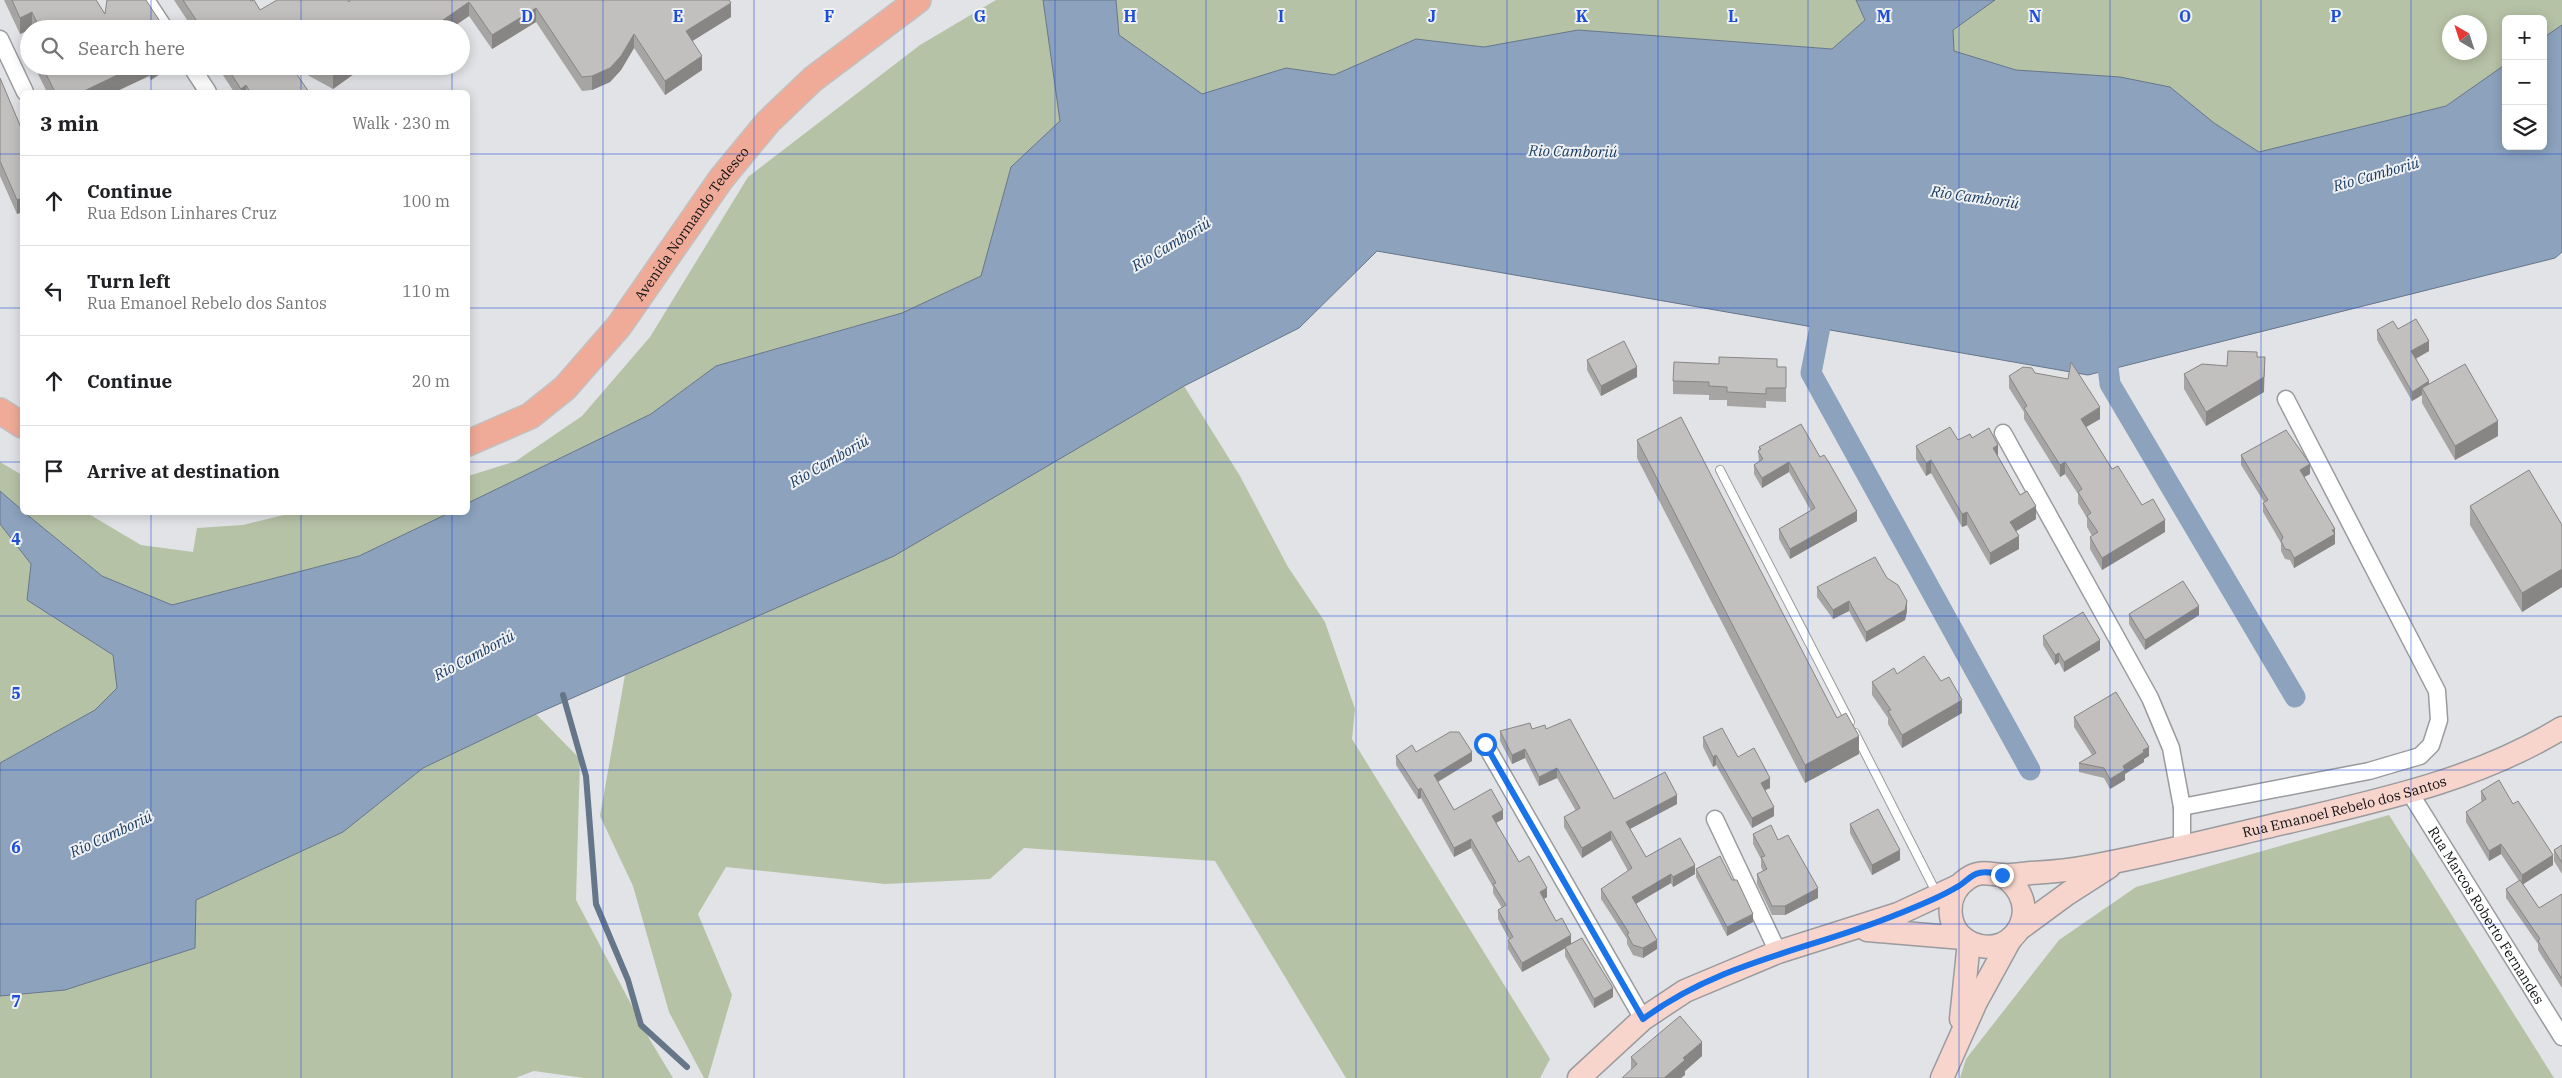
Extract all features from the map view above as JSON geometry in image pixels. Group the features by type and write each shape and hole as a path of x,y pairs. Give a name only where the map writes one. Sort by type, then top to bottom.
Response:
{"main road":[{"name":"Avenida Normando Tedesco","path":"470,442 530,416 565,388 619,326 721,179 768,122 814,79 918,0"},
{"path":"0,411 20,424"},
{"name":"Rua Emanoel Rebelo dos Santos","path":"2002,875 2060,870 2118,861 2410,793 2498,762 2562,728"},
{"name":"Rua Emanoel Rebelo dos Santos","path":"2015,934 2066,894 2118,861"},
{"path":"1579,1078 1643,1019 1685,991 1778,952 1898,914 1948,891 1978,873 1990,872 2002,875 2013,882 2021,893 2025,905 2024,918 1976,1002 1956,1042 1942,1078"},
{"path":"1948,891 1952,896 1951,913 1955,929 1966,940 1965,992 1956,1042"},
{"path":"1848,930 1907,932 1966,940 1991,947 2002,944 2015,934"}],"street":[{"path":"146,0 159,20"},
{"path":"0,38 25,90"},
{"path":"197,75 207,90"},
{"path":"2182,806 2369,771 2420,756 2431,745 2439,720 2437,691 2286,399"},
{"path":"2003,433 2150,698 2172,748 2182,806 2182,847"},
{"path":"1485,744 1643,1019"},
{"name":"Rua Marcos Roberto Fernandes","path":"2410,793 2562,1037"},
{"path":"1715,819 1778,952"}],"lane":[{"path":"1720,470 1948,891"}],"green space":[{"path":"996,0 1043,0 1060,121 1011,167 981,276 902,313 716,366 651,414 470,502 470,475 516,461 582,416 650,337 748,177 920,45"},
{"path":"1116,0 1856,0 1865,20 1832,49 1578,30 1484,47 1416,39 1334,75 1286,68 1201,94 1119,35"},
{"path":"1995,0 2562,0 2562,25 2547,35 2547,15 2502,15 2502,67 2446,106 2259,152 2214,123 2170,87 2120,77 2016,70 1954,51 1953,30"},
{"path":"1184,386 1240,476 1288,567 1325,622 1355,709 1352,739 1550,1059 1540,1078 1346,1078 1215,861 1024,848 990,879 885,884 726,867 698,914 732,995 708,1078 704,1078 669,1012 633,886 600,816 625,675 894,555"},
{"path":"0,462 20,474 20,508 0,491"},
{"path":"27,515 90,515 141,545 193,552 197,528 243,525 284,515 445,515 359,556 172,605 102,576"},
{"path":"0,524 31,564 27,600 113,655 117,688 95,710 0,763"},
{"path":"536,714 580,759 576,900 650,1040 673,1078 584,1078 534,1071 515,1078 0,1078 0,996 65,990 196,900 343,832 423,768"},
{"path":"2389,815 2554,1078 1960,1078 1966,1059 2059,940 2136,887"}],"water":[{"name":"Rio Camboriú","path":"1043,0 1116,0 1119,35 1202,94 1286,68 1334,75 1416,39 1484,47 1578,30 1832,49 1865,20 1856,0 1995,0 1953,30 1954,51 2016,70 2120,77 2170,87 2214,123 2259,152 2446,106 2502,67 2502,150 2547,150 2547,35 2562,25 2562,252 2555,258 2088,375 1377,251 1299,328 1184,386 894,556 536,714 423,768 343,832 196,900 195,948 65,990 0,996 0,763 95,710 117,688 113,655 27,600 31,564 0,524 0,491 20,508 20,515 27,515 102,576 172,605 359,556 445,515 470,515 470,502 651,414 716,366 902,313 981,276 1011,167 1060,121"}],"building":[{"path":"12,0 96,0 105,14 107,0 146,0 159,20 36,20 32,12 20,18"},
{"path":"183,0 254,0 260,10 277,0 348,0 349,2 350,0 729,0 731,3 686,31 702,56 665,81 634,34 621,56 610,68 592,76 582,77 536,8 492,35 469,2 443,20 196,20"},
{"path":"46,75 117,75 86,90 54,90"},
{"path":"232,75 297,75 308,90 249,90 246,85 241,89"},
{"path":"0,78 20,125 20,199 17,200 0,161"},
{"path":"2416,319 2429,341 2411,351 2429,381 2412,392 2377,330 2393,321 2398,329"},
{"path":"1624,341 1637,367 1601,386 1587,360"},
{"path":"2228,351 2257,352 2257,357 2265,357 2264,377 2206,412 2184,374 2202,364 2227,366"},
{"path":"1719,357 1777,359 1777,367 1786,367 1786,388 1766,388 1766,394 1727,392 1727,387 1709,386 1709,382 1673,381 1674,362 1719,364"},
{"path":"2071,362 2100,407 2081,419 2112,469 2118,466 2142,505 2153,499 2165,520 2102,558 2090,537 2098,532 2087,516 2091,513 2078,492 2082,489 2065,462 2060,465 2024,408 2027,406 2009,376 2023,367 2032,368 2035,373 2068,379"},
{"path":"2465,364 2498,421 2455,446 2422,388"},
{"path":"1681,417 1837,718 1846,713 1859,736 1805,765 1637,440"},
{"path":"1801,424 1820,457 1824,455 1828,461 1857,511 1790,549 1779,529 1815,508 1789,462 1762,478 1754,465 1763,459 1758,451 1761,449 1759,447"},
{"path":"1950,427 1958,440 1970,434 1972,438 1989,428 1998,445 1993,448 2020,495 2027,491 2036,506 2010,522 2019,536 1990,553 1967,512 1962,514 1931,460 1926,463 1916,446"},
{"path":"2286,430 2310,464 2300,470 2335,529 2332,530 2335,534 2294,558 2290,550 2285,549 2281,541 2283,537 2263,503 2268,500 2241,455"},
{"path":"2529,470 2562,525 2562,569 2522,593 2470,506"},
{"path":"1875,557 1887,578 1898,585 1907,601 1905,610 1866,632 1849,601 1833,610 1817,587"},
{"path":"2183,581 2199,606 2145,640 2129,614"},
{"path":"2083,612 2100,640 2064,662 2059,653 2055,655 2043,636"},
{"path":"1924,656 1941,681 1949,677 1962,700 1902,735 1888,711 1891,710 1872,682 1894,668 1897,674"},
{"path":"2116,692 2149,747 2123,766 2125,770 2110,779 2104,768 2079,763 2096,753 2074,717"},
{"path":"1570,719 1614,799 1665,772 1677,795 1626,822 1646,857 1680,838 1695,865 1673,877 1671,874 1632,897 1657,940 1643,948 1633,945 1627,934 1629,933 1601,889 1632,868 1611,831 1582,848 1564,817 1580,808 1557,768 1539,777 1525,749 1512,755 1500,731 1530,723 1532,729 1545,725 1546,729"},
{"path":"1722,728 1738,757 1754,748 1770,778 1761,783 1774,807 1752,818 1716,755 1713,757 1703,737"},
{"path":"1450,732 1459,732 1472,752 1434,775 1454,810 1491,789 1503,810 1492,816 1519,862 1529,856 1547,888 1540,892 1556,921 1562,918 1571,935 1522,963 1508,940 1513,937 1498,910 1506,905 1493,884 1496,883 1471,839 1454,848 1421,788 1418,790 1396,756 1412,745 1416,752"},
{"path":"2499,780 2513,804 2518,801 2553,855 2522,875 2501,844 2489,851 2466,812 2486,799 2481,791"},
{"path":"1878,809 1900,850 1872,865 1850,824"},
{"path":"1771,825 1778,840 1788,835 1818,888 1785,906 1772,906 1757,874 1767,869 1761,857 1765,856 1753,834"},
{"path":"2562,845 2562,863 2554,850"},
{"path":"1720,856 1732,880 1737,880 1753,914 1727,927 1696,869"},
{"path":"2520,880 2539,908 2562,894 2562,979 2538,941 2540,939 2506,889"},
{"path":"1582,938 1613,988 1594,999 1565,947"},
{"path":"1680,1016 1702,1042 1664,1078 1622,1078 1637,1064 1631,1057"}],"waterway":[{"path":"1825,301 1811,373 2030,770"},
{"path":"2105,341 2110,384 2295,697"},
{"path":"563,695 586,776 596,904 628,980 641,1025 687,1067"}],"route":[{"path":"1485,744 1643,1019 1663,1004 1707,980 1778,952 1898,914 1958,886 1967,878 1978,873 1990,872 2002,875"}]}
